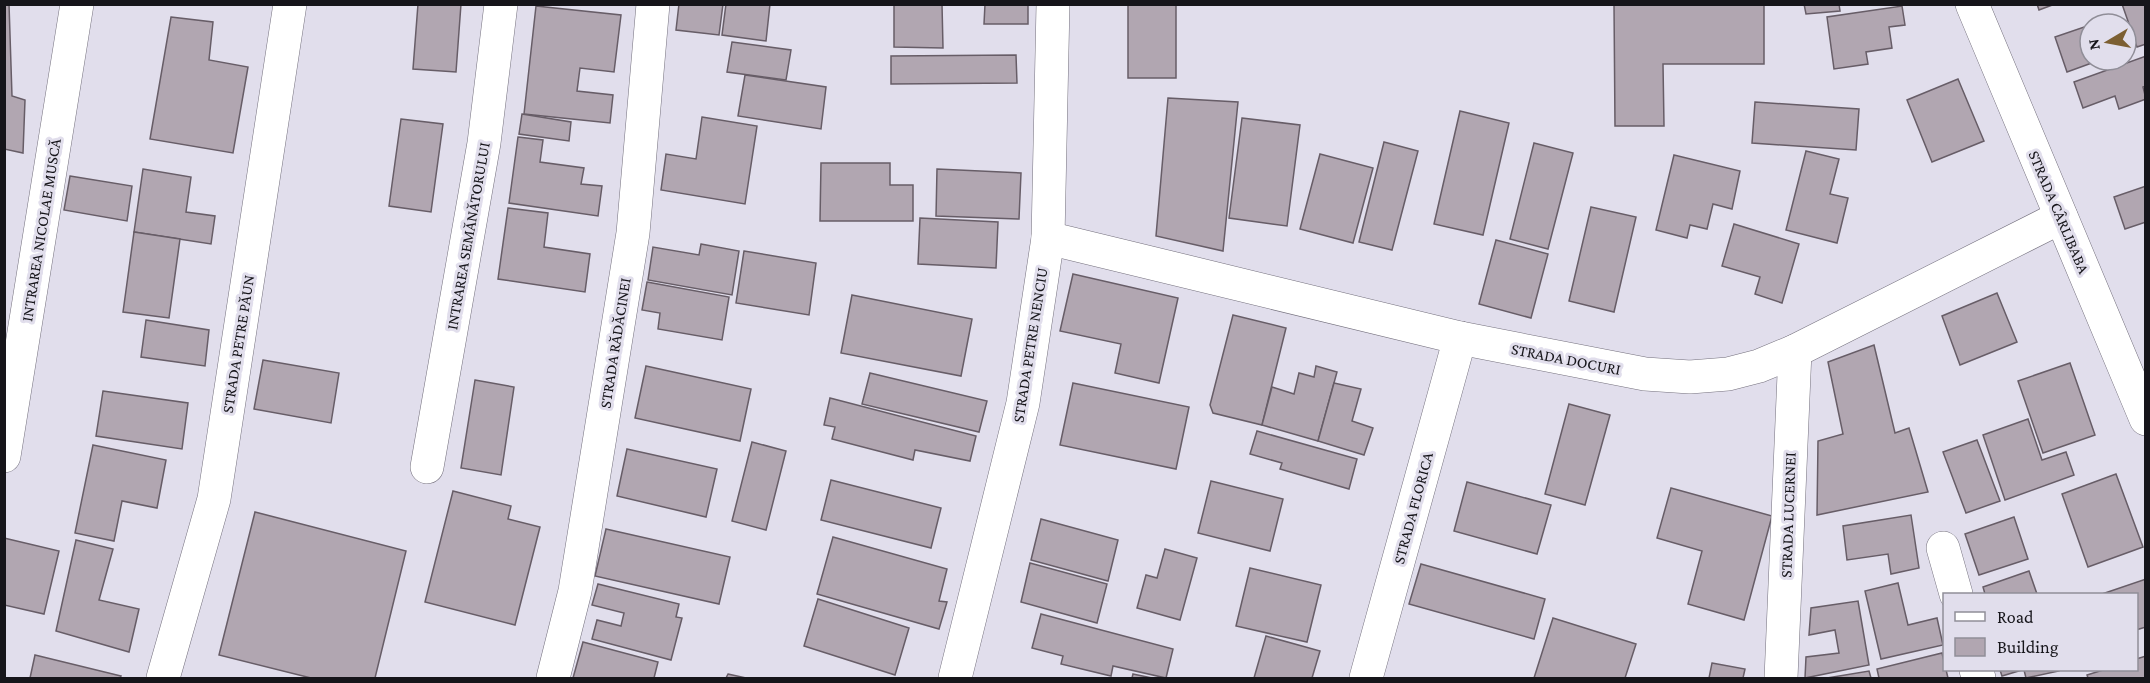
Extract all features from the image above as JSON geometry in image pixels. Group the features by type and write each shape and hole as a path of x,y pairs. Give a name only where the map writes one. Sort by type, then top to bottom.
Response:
{"street":[{"name":"INTRAREA NICOLAE MUSCĂ","path":"4,456 77,4"},
{"name":"STRADA PETRE PĂUN","path":"163,678 214,499 290,4"},
{"name":"INTRAREA SEMĂNĂTORULUI","path":"427,467 484,143 501,4"},
{"name":"STRADA RĂDĂCINEI","path":"553,678 576,591 633,233 653,4"},
{"name":"STRADA PETRE NENCIU","path":"955,678 1023,403 1048,238 1053,4"},
{"name":"STRADA CÂRLIBABA","path":"1972,4 2145,419"},
{"name":"STRADA DOCURI","path":"1048,238 1460,338 1645,374 1690,377 1728,374 1759,366 1795,351 2061,217"},
{"name":"STRADA FLORICA","path":"1366,678 1460,338"},
{"name":"STRADA LUCERNEI","path":"1781,678 1795,351"},
{"path":"1943,548 1956,593"}],"building":[{"path":"4,4 9,4 12,96 25,100 23,153 4,149"},
{"path":"418,4 461,4 456,72 413,69"},
{"path":"679,4 723,4 719,35 676,30"},
{"path":"726,4 770,4 766,41 722,35"},
{"path":"894,4 942,4 943,48 894,47"},
{"path":"985,4 1028,4 1028,24 984,24"},
{"path":"1128,4 1176,4 1176,78 1128,78"},
{"path":"1614,4 1764,4 1764,64 1663,64 1664,126 1615,126"},
{"path":"1804,4 1839,4 1840,11 1806,14"},
{"path":"2037,4 2055,4 2039,10"},
{"path":"2122,4 2146,4 2146,44 2138,47 2138,12 2125,12"},
{"path":"536,6 621,15 614,72 580,68 577,91 613,95 610,123 524,114"},
{"path":"1902,6 1905,25 1889,27 1892,48 1866,52 1868,64 1834,69 1827,17"},
{"path":"171,17 213,22 209,60 248,67 233,153 150,139"},
{"path":"2078,29 2078,68 2067,72 2055,37"},
{"path":"732,42 791,50 786,80 727,72"},
{"path":"1016,55 1017,83 891,84 891,56"},
{"path":"2146,56 2146,86 2143,87 2146,99 2119,109 2115,96 2083,108 2074,82 2102,72 2138,72 2138,59"},
{"path":"745,75 826,87 821,129 738,116"},
{"path":"1958,79 1984,141 1932,162 1907,100"},
{"path":"1168,98 1238,102 1223,251 1156,236"},
{"path":"1755,102 1859,109 1856,150 1752,143"},
{"path":"1460,111 1509,123 1483,235 1434,224"},
{"path":"522,114 571,122 569,141 519,134"},
{"path":"702,117 757,126 745,204 661,190 666,154 696,159"},
{"path":"1242,118 1300,125 1287,226 1229,218"},
{"path":"401,119 443,124 431,212 389,206"},
{"path":"518,137 543,140 540,162 584,168 581,184 602,186 598,216 509,203"},
{"path":"1384,142 1418,151 1392,250 1359,242"},
{"path":"1534,143 1573,153 1548,249 1510,239"},
{"path":"1806,151 1839,159 1830,194 1848,198 1837,243 1786,230"},
{"path":"1320,154 1373,168 1353,243 1300,229"},
{"path":"1674,155 1740,171 1732,209 1713,204 1707,229 1690,225 1687,238 1656,230"},
{"path":"821,163 890,163 890,185 913,185 913,221 820,221"},
{"path":"143,169 191,177 186,212 215,216 211,244 134,232"},
{"path":"937,169 1021,173 1019,219 936,216"},
{"path":"70,176 132,186 127,221 64,210"},
{"path":"2146,186 2146,222 2125,229 2114,197"},
{"path":"1591,207 1636,217 1614,312 1569,301"},
{"path":"508,208 548,213 544,247 590,254 585,292 498,279"},
{"path":"920,218 998,222 996,268 918,264"},
{"path":"1734,224 1799,244 1782,303 1755,294 1760,277 1722,266"},
{"path":"134,232 180,239 169,318 123,312"},
{"path":"1496,240 1548,254 1531,318 1479,304"},
{"path":"701,244 739,251 732,295 648,280 653,247 699,255"},
{"path":"744,251 816,263 809,315 736,303"},
{"path":"1073,274 1178,298 1159,383 1115,373 1121,344 1060,331"},
{"path":"647,282 729,297 722,340 658,329 660,313 642,310"},
{"path":"1997,293 2017,342 1960,365 1942,316"},
{"path":"852,295 972,319 961,376 841,353"},
{"path":"1233,315 1286,328 1262,425 1213,413 1210,405"},
{"path":"146,320 209,330 205,366 141,357"},
{"path":"1874,345 1895,433 1909,428 1928,492 1817,515 1818,441 1843,434 1828,362"},
{"path":"263,360 339,373 331,423 254,409"},
{"path":"2070,363 2095,435 2043,453 2018,381"},
{"path":"646,366 751,389 740,441 635,418"},
{"path":"1316,366 1337,372 1318,441 1262,425 1272,387 1294,394 1299,373 1314,377"},
{"path":"870,373 987,401 979,432 862,404"},
{"path":"475,380 514,387 501,475 461,468"},
{"path":"1073,383 1189,407 1176,469 1060,445"},
{"path":"1334,383 1361,389 1352,421 1373,428 1364,455 1318,441"},
{"path":"103,391 188,403 182,449 96,436"},
{"path":"830,398 976,436 970,461 915,450 913,460 832,439 835,427 824,425"},
{"path":"1569,404 1610,415 1585,505 1545,494"},
{"path":"2028,419 2042,460 2066,452 2074,475 2005,500 1983,435"},
{"path":"1257,431 1357,459 1349,489 1280,469 1282,463 1250,454"},
{"path":"1977,440 2000,501 1966,513 1943,452"},
{"path":"752,442 786,451 766,530 732,521"},
{"path":"93,445 166,460 157,508 122,501 114,541 75,533"},
{"path":"627,449 717,469 706,517 617,496"},
{"path":"2116,474 2143,547 2088,567 2062,494"},
{"path":"831,480 941,508 931,548 821,520"},
{"path":"1211,481 1283,499 1270,551 1198,533"},
{"path":"1467,482 1551,505 1537,554 1454,531"},
{"path":"1671,488 1772,516 1744,620 1688,604 1702,551 1657,538"},
{"path":"453,491 511,506 508,519 540,527 515,625 425,602"},
{"path":"255,512 406,551 375,678 311,678 219,655"},
{"path":"1911,515 1919,568 1891,574 1888,554 1847,560 1843,526"},
{"path":"2014,517 2028,559 1979,575 1965,534"},
{"path":"1041,519 1118,540 1108,581 1031,560"},
{"path":"606,529 730,557 719,604 595,576"},
{"path":"833,537 947,569 939,601 947,602 939,629 817,594"},
{"path":"4,538 59,551 44,614 4,605"},
{"path":"76,540 113,549 99,600 139,609 129,652 56,631"},
{"path":"1165,549 1197,558 1180,620 1137,608 1146,575 1157,578"},
{"path":"1030,563 1107,584 1097,623 1021,602"},
{"path":"1421,564 1545,599 1534,639 1409,604"},
{"path":"1250,568 1321,585 1307,642 1236,626"},
{"path":"2029,571 2037,593 1985,593 1983,587"},
{"path":"2146,579 2146,627 2138,629 2138,593 2105,593"},
{"path":"1898,583 1908,625 1937,618 1943,645 1881,659 1865,591"},
{"path":"598,584 679,604 676,617 682,618 671,660 592,639 597,620 621,626 624,613 592,605"},
{"path":"818,599 909,628 895,675 804,646"},
{"path":"1858,601 1869,665 1805,678 1806,657 1839,653 1835,630 1809,635 1811,608"},
{"path":"1041,614 1173,649 1166,678 1113,666 1111,676 1061,664 1063,656 1032,648"},
{"path":"1553,618 1636,644 1625,678 1534,678"},
{"path":"1266,636 1320,651 1312,678 1254,678"},
{"path":"583,642 658,662 654,678 573,678"},
{"path":"1942,653 1943,671 1946,671 1948,678 1879,678 1877,669"},
{"path":"35,655 121,676 120,678 30,678"},
{"path":"2146,656 2146,678 2088,678 2087,675 2100,671 2138,671 2138,658"},
{"path":"1712,663 1745,669 1743,678 1709,678"},
{"path":"1869,671 1871,678 1827,678"},
{"path":"2000,671 2019,671 2002,676"},
{"path":"2024,671 2059,671 2026,678"},
{"path":"728,674 746,678 726,678"},
{"path":"1133,674 1152,678 1132,678"}]}
